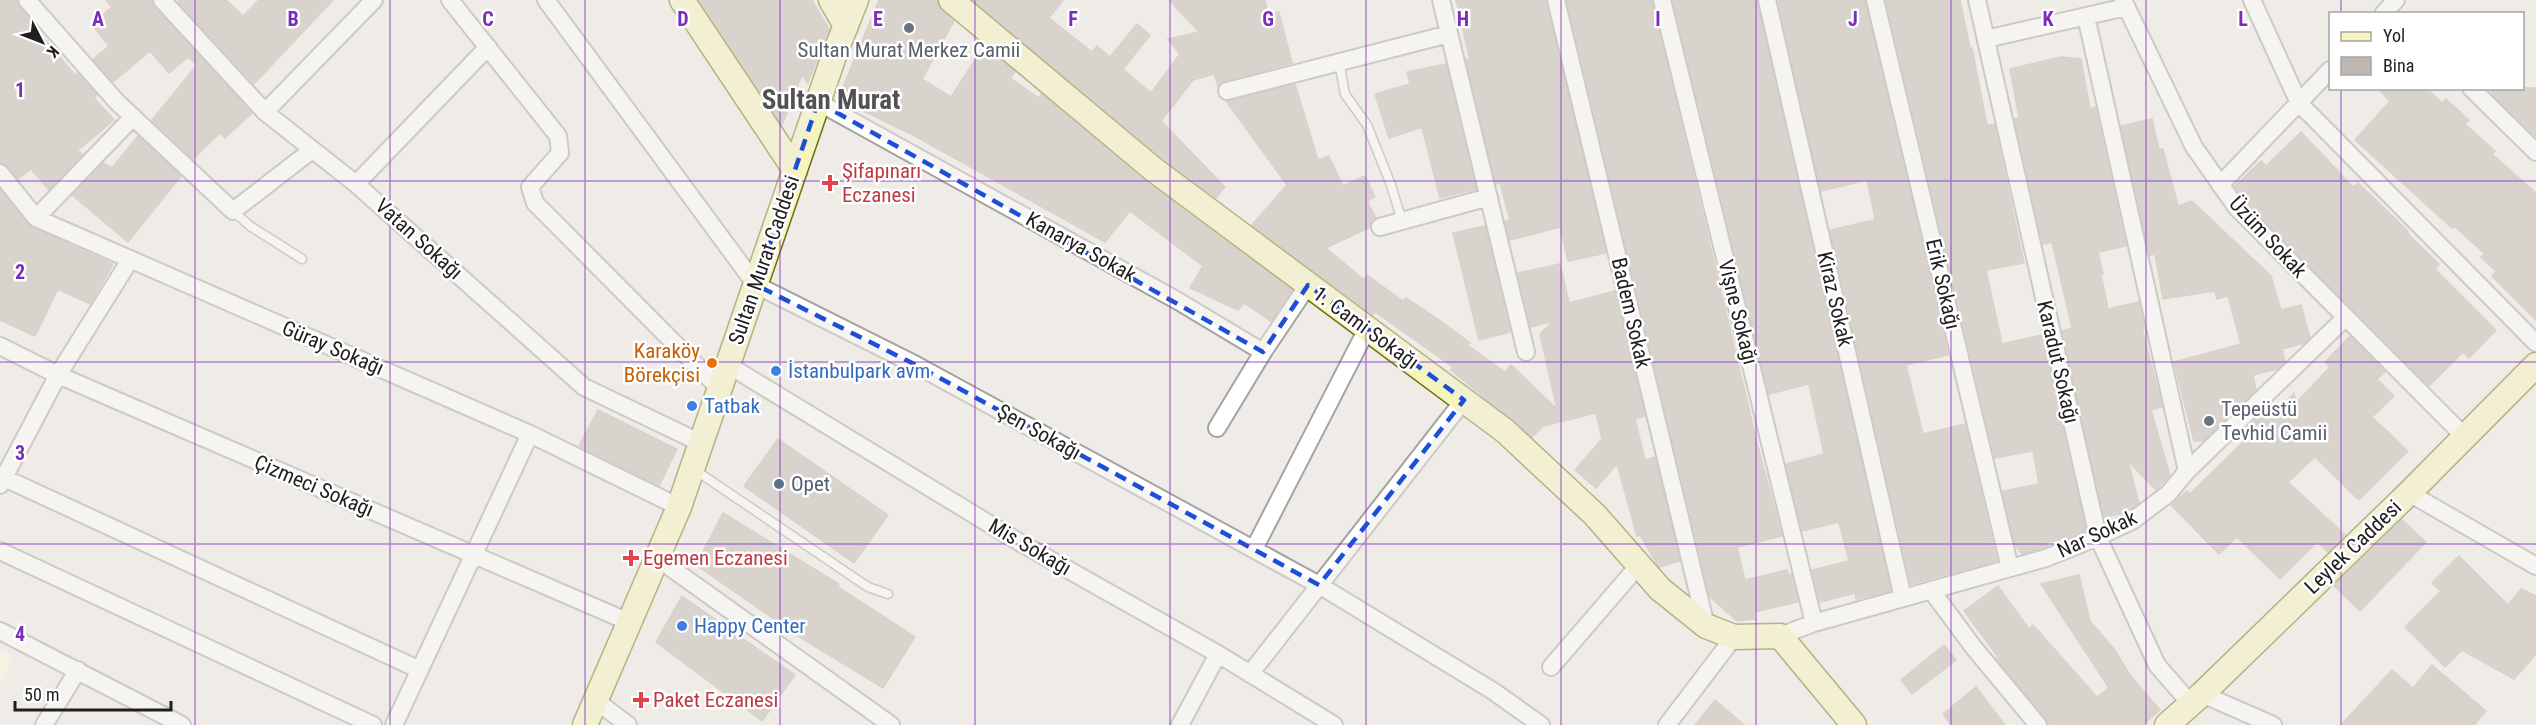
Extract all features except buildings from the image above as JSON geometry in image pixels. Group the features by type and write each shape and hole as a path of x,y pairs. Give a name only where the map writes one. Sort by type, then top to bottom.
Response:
{"street":[{"path":"27,0 132,117 234,211 312,150"},
{"name":"Vatan Sokağı","path":"162,0 265,112 356,184 584,387 701,443"},
{"path":"265,112 374,0"},
{"path":"450,0 558,136 560,153 530,187 535,202 720,389"},
{"path":"546,0 756,285"},
{"path":"682,0 795,170"},
{"path":"831,0 846,26"},
{"name":"Sultan Murat Caddesi","path":"585,725 679,507 818,102 856,0"},
{"name":"1. Cami Sokağı","path":"951,0 1153,170 1505,431 1595,515 1660,589 1706,626 1734,637 1780,636"},
{"path":"1441,0 1526,352"},
{"name":"Badem Sokak","path":"1556,0 1706,626"},
{"name":"Vişne Sokağı","path":"1662,0 1814,623"},
{"name":"Kiraz Sokak","path":"1767,0 1903,598"},
{"name":"Erik Sokağı","path":"1875,0 2010,568"},
{"name":"Karadut Sokağı","path":"1977,0 2098,537 2157,665 2196,698"},
{"path":"2252,0 2299,103 2536,343"},
{"path":"1986,39 2086,16 2125,4"},
{"name":"Üzüm Sokak","path":"2125,4 2194,147 2237,208 2465,437"},
{"path":"2086,16 2187,471"},
{"path":"1227,91 1449,34"},
{"path":"356,184 488,47"},
{"path":"2220,184 2329,72"},
{"path":"2473,90 2536,152"},
{"name":"Kanarya Sokak","path":"818,102 1178,301 1263,352"},
{"path":"36,218 132,117"},
{"name":"Güray Sokağı","path":"0,173 36,218 530,434 679,507"},
{"path":"1380,227 1490,197"},
{"path":"130,260 58,375 1,480 420,670"},
{"name":"Şen Sokağı","path":"756,285 916,365 1319,585 1493,692 1541,725"},
{"path":"1217,428 1263,352 1308,285"},
{"name":"Nar Sokak","path":"1780,636 1814,623 2046,558 2132,522 2168,494 2187,471 2346,317"},
{"path":"1254,549 1367,329"},
{"name":"Çizmeci Sokağı","path":"0,346 58,375 629,622"},
{"name":"Mis Sokağı","path":"728,365 1019,542 1218,654 1334,725"},
{"name":"Leylek Caddesi","path":"2167,725 2409,494 2536,365"},
{"path":"1250,674 1464,400"},
{"path":"394,725 530,434"},
{"path":"2409,494 2536,566"},
{"path":"0,551 373,725"},
{"path":"657,558 891,725"},
{"path":"1551,668 1639,565"},
{"path":"1931,590 1974,648 2038,725"},
{"path":"0,631 180,725"},
{"path":"1780,636 1852,724"},
{"path":"1667,725 1734,637"},
{"path":"1180,725 1218,654"},
{"path":"44,725 78,670"},
{"path":"2196,698 2273,725"},
{"path":"595,700 628,725"}],"lane":[{"path":"1340,62 1345,94 1367,125 1402,221"},
{"path":"234,211 250,226 302,260"},
{"path":"692,469 868,587 888,594"}],"highlighted area":[{"path":"818,102 1263,352 1308,285 1464,400 1319,585 916,365 756,285"}],"shaded area":[{"path":"0,650 13,657 0,685"}],"place":[{"name":"Sultan Murat Merkez Camii","path":"909,28"},
{"name":"Şifapınarı Eczanesi","path":"830,183"},
{"name":"Karaköy Börekçisi","path":"712,363"},
{"name":"İstanbulpark avm","path":"776,371"},
{"name":"Tatbak","path":"692,406"},
{"name":"Tepeüstü Tevhid Camii","path":"2209,421"},
{"name":"Opet","path":"779,484"},
{"name":"Egemen Eczanesi","path":"631,558"},
{"name":"Happy Center","path":"682,626"},
{"name":"Paket Eczanesi","path":"641,700"}],"district":[{"name":"Sultan Murat","path":"831,100"}]}
